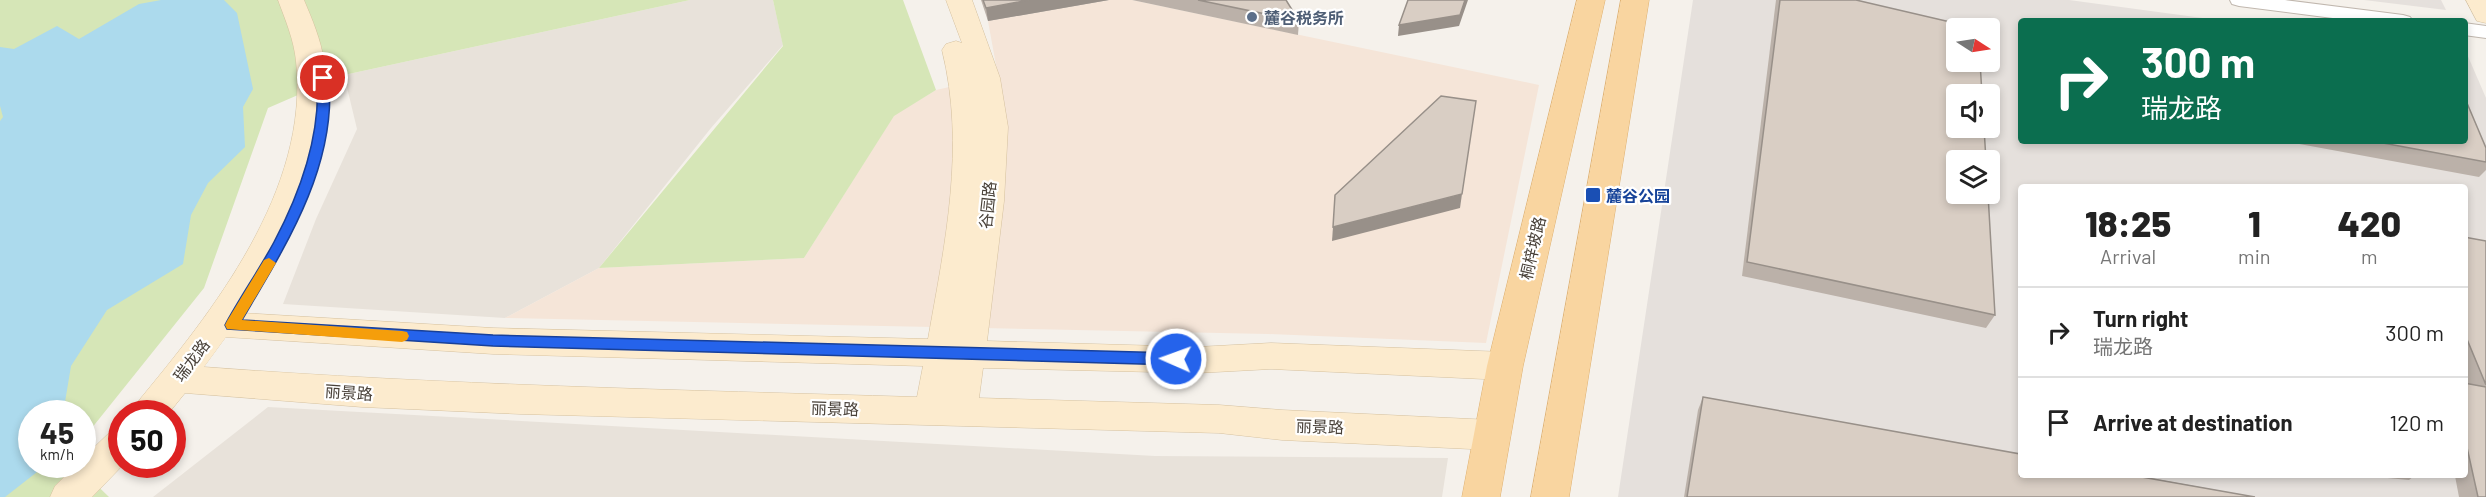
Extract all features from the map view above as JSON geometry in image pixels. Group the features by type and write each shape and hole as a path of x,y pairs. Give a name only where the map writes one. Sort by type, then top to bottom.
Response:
{"main road":[{"name":"瑞龙路","path":"224,325 292,188 307,138 311,102 310,63 302,26 291,0"},
{"name":"瑞龙路","path":"171,400 280,243 306,185 319,136 325,99 321,58 312,22 302,0"},
{"name":"谷园路","path":"939,0 961,66 969,128 968,176 961,233 955,353"},
{"name":"谷园路","path":"946,412 955,353 991,176 993,126 981,62 959,0"},
{"name":"桐梓坡路","path":"1481,497 1505,366 1591,0"},
{"path":"1550,497 1635,0"},
{"path":"2479,0 2486,15"},
{"path":"224,325 493,341 1197,360 1271,356 1505,366"},
{"name":"瑞龙路","path":"163,400 185,379"},
{"name":"丽景路","path":"185,379 362,393 520,400 1219,419 1282,425 1492,435"},
{"path":"68,497 108,457"},
{"path":"83,497 108,472"}],"street":[{"path":"2239,0 2380,18"},
{"path":"2468,30 2486,32"}],"shaded area":[{"path":"690,0 773,0 783,45 711,128 599,268 505,318 283,304 316,219 357,129 344,75"},
{"path":"1109,0 1132,0 1539,85 1486,343 1268,334 505,318 599,268 804,258 894,115 936,90 998,76 988,21"},
{"path":"1693,0 2069,0 2203,18 2018,18 2018,144 2468,144 2468,56 2486,98 2486,497 1618,497"},
{"path":"2364,0 2441,0 2446,10"},
{"path":"268,407 1155,456 1448,458 1442,497 153,497 177,478 186,478 186,471"}],"green space":[{"path":"0,0 690,0 344,75 268,108 204,288 114,400 108,400 108,408 96,423 96,400 18,400 18,478 89,478 109,497 0,497"},
{"path":"773,0 903,0 936,90 894,116 804,258 599,268 783,46"}],"water":[{"path":"161,0 224,0 237,13 253,89 243,107 245,147 208,183 191,215 183,264 107,310 71,366 65,400 18,400 18,478 29,478 5,497 0,497 0,121 3,117 0,106 0,47 14,49 57,26 79,39 139,4"}],"building":[{"path":"983,0 1029,0 986,8"},
{"path":"1198,0 1286,0 1299,21"},
{"path":"1408,0 1465,0 1460,15 1399,25"},
{"path":"1780,0 1856,0 1946,21 1946,72 1981,72 1981,84 1946,84 1946,138 1985,138 1985,150 1946,150 1946,204 1989,204 1995,315 1747,262"},
{"path":"1441,96 1476,101 1462,194 1333,227 1335,195"},
{"path":"2468,105 2486,148 2486,162 2388,144 2468,144"},
{"path":"2468,238 2486,241 2486,385 2468,342"},
{"path":"2468,384 2486,387 2486,497 2478,497 2468,452"},
{"path":"1703,397 2018,454 2018,478 2147,478 2255,497 1687,497"}],"slow traffic":[{"path":"269,263 232,325 402,336"}],"place":[{"name":"麓谷税务所","path":"1252,17"},
{"name":"麓谷公园","path":"1593,195"}],"route":[{"path":"323,78 325,99 319,136 306,185 280,243 232,325 493,341 1176,359"}]}
